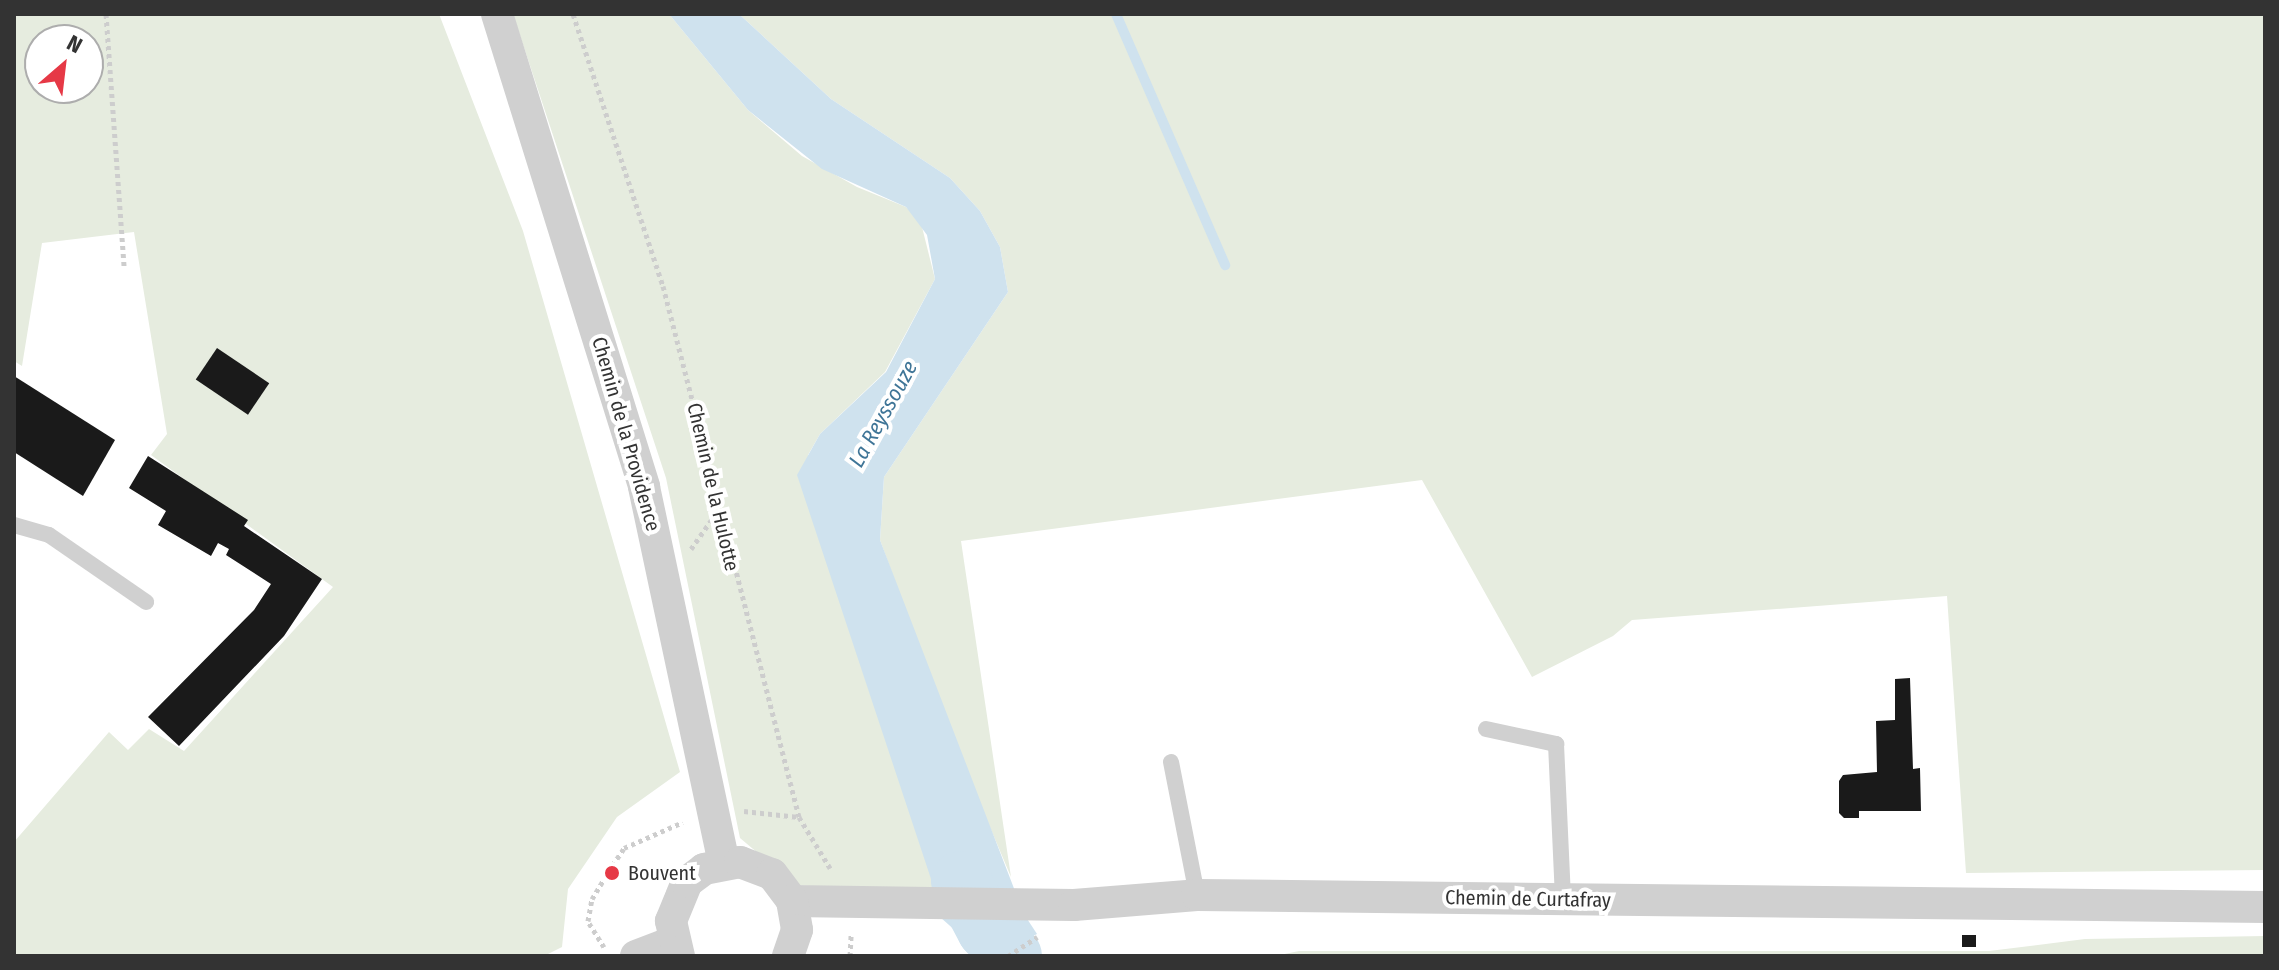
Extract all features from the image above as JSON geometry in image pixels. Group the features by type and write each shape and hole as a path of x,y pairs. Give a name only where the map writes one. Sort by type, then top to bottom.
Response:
{"street":[{"name":"Chemin de la Providence","path":"497,14 644,487 724,862"},
{"path":"636,956 676,949 673,911 687,882 724,862 740,862 772,874 792,901 797,930 788,956"},
{"name":"Chemin de Curtafray","path":"792,901 1074,905 1197,895 2265,907"}],"lane":[{"path":"14,525 49,535 146,602"},
{"path":"1486,729 1556,744 1563,899"},
{"path":"1171,762 1185,813 1197,895"}],"path":[{"path":"106,14 124,267"},
{"name":"Chemin de la Hulotte","path":"573,14 663,286 799,817 838,879 845,900 850,956"},
{"path":"1008,956 1039,936"}],"shaded area":[{"path":"14,14 439,14 523,231 680,772 617,817 568,889 562,947 544,956 14,956 14,842 109,732 128,750 149,729 184,751 333,587 151,455 167,434 134,232 42,243 22,366 14,361"},
{"path":"513,14 669,14 748,110 802,156 857,187 906,207 921,223 935,279 885,372 820,434 808,455 936,894 796,885 740,838 666,478"},
{"path":"739,14 2265,14 2265,870 1966,873 1947,596 1632,620 1613,636 1532,677 1422,480 961,541 1011,877 954,742 880,540 884,477 1008,292 1000,247 980,211 950,178 831,99"},
{"path":"2265,936 2265,956 1275,956 1299,951 1989,951 2085,939"}],"water":[{"path":"669,14 739,14 831,99 950,178 980,211 1000,247 1008,292 884,477 880,540 1015,891 936,894 797,475 820,434 886,372 935,279 927,235 906,207 822,169 748,110"},
{"path":"1020,908 1037,934 994,956 984,956 940,917"}],"building":[{"path":"217,348 269,383 248,415 196,380"},
{"path":"14,376 115,440 83,496 14,452"},
{"path":"148,456 248,520 244,526 322,579 284,636 179,746 148,717 254,610 271,584 226,555 229,549 218,543 211,556 158,525 166,511 129,488"},
{"path":"1910,678 1913,769 1920,768 1921,811 1859,811 1859,818 1844,818 1839,813 1839,781 1843,775 1877,772 1876,721 1895,720 1895,679"},
{"path":"1962,935 1976,935 1976,947 1962,947"}],"waterway":[{"path":"1116,14 1225,265"},
{"name":"La Reyssouze","path":"961,881 987,930 1012,956"}],"place":[{"name":"Bouvent","path":"612,873"}]}
